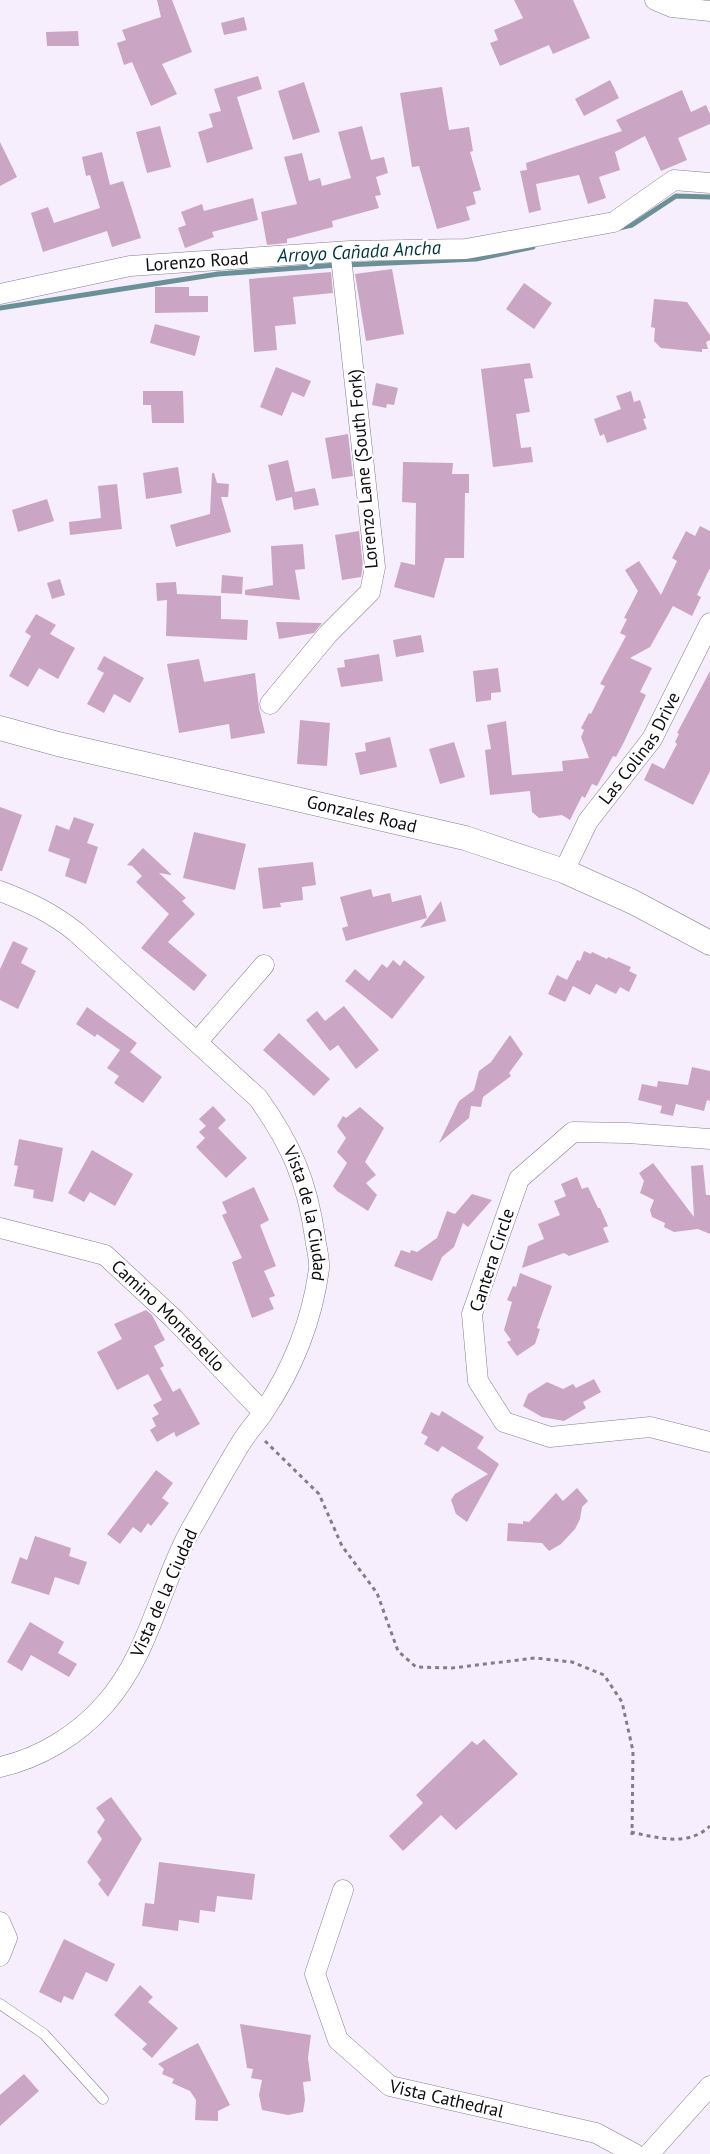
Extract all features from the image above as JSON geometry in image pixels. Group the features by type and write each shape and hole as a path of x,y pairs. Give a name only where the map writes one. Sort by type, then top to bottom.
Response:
{"street":[{"path":"655,0 672,7 710,10"},
{"name":"Lorenzo Road","path":"0,294 130,266 350,251 466,249 614,222 674,180 710,183"},
{"name":"Lorenzo Lane (South Fork)","path":"270,704 328,634 370,592 375,567 342,265"},
{"name":"Las Colinas Drive","path":"564,871 588,821 652,740 710,623"},
{"name":"Gonzales Road","path":"0,728 58,744 465,838 564,871 633,902 710,942"},
{"name":"Vista de la Ciudad","path":"0,891 32,903 54,915 198,1041 258,1098 281,1130 298,1164 312,1214 319,1266 310,1318 289,1367 264,1412 251,1429 182,1546 148,1633 127,1676 105,1704 78,1730 48,1749 14,1764 0,1767"},
{"path":"198,1041 264,965"},
{"name":"Cantera Circle","path":"710,1139 628,1133 573,1132 518,1179 472,1314 478,1381 504,1422 550,1437 650,1427 710,1442"},
{"name":"Camino Montebello","path":"0,1228 105,1255 174,1319 264,1412"},
{"name":"Vista Cathedral","path":"343,1890 315,1974 338,2040 390,2086 596,2133 635,2154"},
{"path":"0,1922 7,1938 0,1956"},
{"path":"649,2154 710,2086"}],"lane":[{"path":"0,2004 44,2034 104,2099"}],"path":[{"path":"251,1429 319,1494 342,1546 377,1593 398,1651 416,1667 452,1668 535,1658 572,1662 604,1675 622,1702 633,1752 632,1834 670,1840 700,1835 710,1826"}],"building":[{"path":"157,0 172,0 192,52 162,64 177,94 151,106 132,62 124,65 117,43 126,40 122,30 161,17"},
{"path":"514,0 573,0 590,38 553,54 549,45 500,66 490,43 498,40 494,30 523,18"},
{"path":"244,17 247,30 224,35 221,23"},
{"path":"78,31 79,46 47,46 46,32"},
{"path":"258,76 262,89 237,97 253,149 207,163 198,132 213,127 209,114 221,111 214,89"},
{"path":"610,80 619,98 584,116 575,99"},
{"path":"304,82 320,132 293,140 278,91"},
{"path":"442,87 449,130 469,127 473,151 470,152 481,190 473,192 476,204 466,207 470,220 437,229 419,166 412,167 400,93"},
{"path":"682,90 691,112 706,105 710,114 710,124 678,138 687,160 661,171 645,136 615,152 620,170 599,177 606,198 588,204 579,175 536,184 541,210 529,213 520,171 527,170 526,163 622,131 616,120"},
{"path":"160,126 171,167 147,173 136,132"},
{"path":"362,126 371,160 384,157 388,173 376,177 381,195 375,196 379,208 332,221 333,227 287,239 287,243 267,245 261,212 297,204 284,157 302,153 309,181 320,178 322,186 351,178 338,132"},
{"path":"0,142 17,177 0,186"},
{"path":"102,152 110,185 123,181 141,238 112,247 107,231 43,252 31,213 48,207 54,223 100,208 90,175 86,176 82,157"},
{"path":"253,198 258,220 212,232 214,237 185,248 178,228 186,225 181,212 202,204 204,211"},
{"path":"392,269 404,334 366,341 355,274"},
{"path":"331,272 333,293 293,297 296,324 275,326 277,350 254,352 249,279"},
{"path":"524,283 552,303 534,329 506,309"},
{"path":"155,287 189,287 189,296 208,296 208,312 155,313"},
{"path":"654,299 687,302 710,335 710,340 706,342 708,349 702,349 702,352 661,348 654,341 655,328 651,327"},
{"path":"155,324 200,336 195,356 150,343"},
{"path":"530,363 533,378 524,379 530,412 516,414 521,448 531,447 533,462 493,467 481,369"},
{"path":"276,367 311,381 304,397 292,392 282,416 260,407"},
{"path":"376,383 398,388 394,405 387,404 386,408 372,405"},
{"path":"143,391 183,391 184,423 152,423 151,405 143,405"},
{"path":"631,391 634,402 640,400 646,418 643,419 647,429 607,443 604,434 600,436 594,419 621,409 616,396"},
{"path":"348,434 353,476 332,479 325,438"},
{"path":"288,460 295,492 315,488 319,505 294,510 292,497 276,501 268,465"},
{"path":"403,462 453,463 452,474 469,474 469,493 465,493 464,558 445,558 434,598 394,587 401,562 415,565 416,503 402,502"},
{"path":"178,467 182,493 146,499 143,473"},
{"path":"212,473 214,473 217,483 229,484 228,497 221,497 231,532 176,547 170,525 210,514"},
{"path":"117,484 122,529 70,535 69,522 101,518 98,486"},
{"path":"47,499 54,521 18,532 12,510"},
{"path":"700,526 710,531 710,568 697,595 701,597 692,616 673,606 650,647 630,658 652,668 640,692 646,695 616,757 613,756 597,786 592,784 585,798 582,796 570,820 562,815 539,818 532,812 530,791 490,795 485,750 491,749 487,725 506,721 512,775 563,771 562,761 589,758 581,737 584,730 581,728 589,713 591,714 605,686 600,684 626,636 620,633 627,619 624,618 638,591 625,570 639,561 661,595 677,561 672,558 686,531 695,536"},
{"path":"359,531 363,566 361,577 342,580 335,535"},
{"path":"303,544 305,569 295,570 300,600 245,595 245,590 273,585 271,546"},
{"path":"222,575 243,577 242,594 221,593"},
{"path":"60,579 65,595 52,599 47,583"},
{"path":"176,582 177,594 221,596 221,619 248,620 247,640 166,636 167,600 157,601 156,583"},
{"path":"36,614 56,625 50,634 75,648 58,679 39,668 28,687 9,676 31,636 25,632"},
{"path":"276,622 322,623 314,633 279,639"},
{"path":"421,635 424,652 396,657 393,640"},
{"path":"379,654 383,681 341,687 337,668 345,667 344,660"},
{"path":"104,656 144,678 130,703 114,694 104,713 87,704 104,673 97,669"},
{"path":"199,659 204,682 255,673 259,708 265,733 231,739 229,724 179,733 167,664"},
{"path":"498,668 501,692 491,693 491,700 476,702 473,671"},
{"path":"710,671 710,771 693,805 644,780 652,763 664,769 677,744 675,742 679,734 677,733"},
{"path":"300,720 330,723 327,766 297,764"},
{"path":"390,737 397,767 360,775 355,753 366,751 365,743"},
{"path":"454,742 465,777 440,784 429,749"},
{"path":"0,807 22,815 2,871 0,871"},
{"path":"74,817 94,824 87,843 98,847 86,884 65,876 70,859 48,851 56,825 69,830"},
{"path":"194,832 246,844 235,890 183,878"},
{"path":"143,848 172,875 159,873 186,898 182,901 195,914 168,942 207,975 194,991 141,948 169,914 136,882 142,876 132,866 127,865"},
{"path":"313,862 316,885 302,887 303,900 280,903 281,907 263,909 258,868"},
{"path":"371,889 373,897 390,893 392,902 421,895 427,918 346,941 342,928 348,926 340,897"},
{"path":"441,901 446,921 420,928"},
{"path":"13,941 28,948 21,963 36,971 18,1009 0,1000 0,969"},
{"path":"584,951 591,954 592,952 607,959 608,957 631,967 629,971 637,975 629,992 620,987 616,994 596,984 590,995 573,986 565,1002 548,994 557,975 567,980 577,960 580,961"},
{"path":"393,960 400,966 404,960 425,977 392,1019 345,981 355,969 369,981 382,964 387,968"},
{"path":"344,1006 379,1050 356,1069 338,1045 330,1051 306,1020 317,1011 325,1021"},
{"path":"87,1007 137,1043 130,1052 162,1077 143,1103 114,1083 119,1076 107,1068 120,1050 97,1034 95,1037 76,1024"},
{"path":"279,1033 330,1079 314,1096 263,1050"},
{"path":"510,1035 523,1054 509,1073 511,1076 483,1097 481,1107 471,1106 469,1118 439,1143 459,1101 474,1090 479,1071 491,1062"},
{"path":"692,1067 710,1071 710,1101 707,1100 704,1111 676,1104 673,1116 660,1113 662,1106 638,1100 642,1084 657,1087 658,1081 688,1085"},
{"path":"213,1106 226,1120 218,1128 247,1158 226,1178 196,1147 205,1138 199,1132 206,1126 199,1119"},
{"path":"360,1107 384,1128 365,1162 376,1175 366,1183 377,1195 368,1211 337,1191 333,1186 347,1163 337,1152 346,1138 337,1126 343,1116 346,1118"},
{"path":"19,1139 63,1148 53,1202 33,1198 34,1190 14,1186 18,1166 14,1165"},
{"path":"92,1150 133,1174 115,1206 90,1192 84,1202 68,1193"},
{"path":"653,1163 694,1217 691,1166 703,1165 706,1195 710,1195 710,1234 698,1229 674,1232 664,1227 665,1223 652,1217 650,1210 654,1200 640,1193 644,1181 639,1173"},
{"path":"577,1177 582,1189 588,1187 598,1208 600,1208 608,1226 603,1228 609,1242 569,1256 564,1253 522,1268 528,1246 544,1239 538,1224 560,1215 554,1201 566,1196 561,1184"},
{"path":"254,1187 269,1220 260,1225 276,1266 264,1271 275,1296 269,1298 274,1309 252,1318 232,1262 242,1258 222,1215 227,1213 222,1202"},
{"path":"472,1194 492,1200 468,1227 463,1223 454,1247 442,1257 432,1281 394,1266 401,1250 410,1253 411,1250 417,1252 437,1238 447,1211 455,1214"},
{"path":"520,1273 552,1286 537,1328 540,1329 535,1344 517,1356 507,1342 511,1340 504,1330 512,1302 507,1300 513,1286 516,1287"},
{"path":"146,1310 152,1315 165,1340 154,1346 164,1366 160,1368 173,1392 180,1388 200,1424 176,1437 174,1432 157,1442 150,1430 156,1426 152,1418 159,1414 153,1405 162,1400 148,1374 117,1390 97,1352 122,1339 114,1324"},
{"path":"594,1379 601,1392 583,1402 586,1408 564,1421 542,1417 523,1406 528,1394 547,1382 563,1389 573,1384 576,1388"},
{"path":"442,1411 484,1437 477,1448 499,1464 467,1522 456,1514 451,1500 455,1494 488,1474 442,1446 438,1452 424,1444 428,1437 421,1433 431,1412 439,1416"},
{"path":"156,1470 173,1483 162,1498 169,1503 151,1526 148,1523 141,1533 133,1527 120,1544 107,1534"},
{"path":"577,1488 588,1501 582,1507 580,1519 575,1529 561,1544 549,1551 542,1543 507,1541 508,1523 523,1524 523,1521 529,1522 556,1493 563,1501"},
{"path":"35,1536 71,1548 69,1556 87,1562 79,1585 55,1577 49,1595 11,1583 20,1557 27,1560"},
{"path":"30,1622 64,1642 58,1653 77,1664 69,1677 31,1655 22,1671 7,1662"},
{"path":"484,1739 518,1774 456,1830 441,1815 403,1851 389,1836 423,1803 416,1795 472,1741 477,1745"},
{"path":"111,1797 142,1839 108,1897 98,1884 101,1880 87,1862 102,1839 97,1832 105,1820 96,1808"},
{"path":"159,1862 255,1874 252,1900 217,1896 215,1912 200,1910 199,1923 179,1920 178,1931 142,1926 145,1903 154,1904"},
{"path":"64,1939 115,1964 107,1982 86,1972 73,2000 64,1996 61,2003 39,1992"},
{"path":"140,1985 153,1997 148,2002 178,2028 152,2058 142,2049 147,2044 114,2015"},
{"path":"240,2024 311,2035 308,2058 311,2081 303,2082 305,2100 303,2112 288,2115 262,2110 259,2095 262,2080 251,2078 253,2069 247,2068"},
{"path":"198,2043 230,2105 218,2111 218,2121 195,2120 196,2100 190,2091 172,2083 174,2079 162,2074 164,2069 158,2064"},
{"path":"24,2074 39,2091 0,2126 0,2095"}],"waterway":[{"name":"Arroyo Cañada Ancha","path":"619,228 632,225 676,196 710,197"},
{"name":"Arroyo Cañada Ancha","path":"345,265 476,259 533,247"},
{"name":"Arroyo Cañada Ancha","path":"0,308 218,274 337,265"}]}
